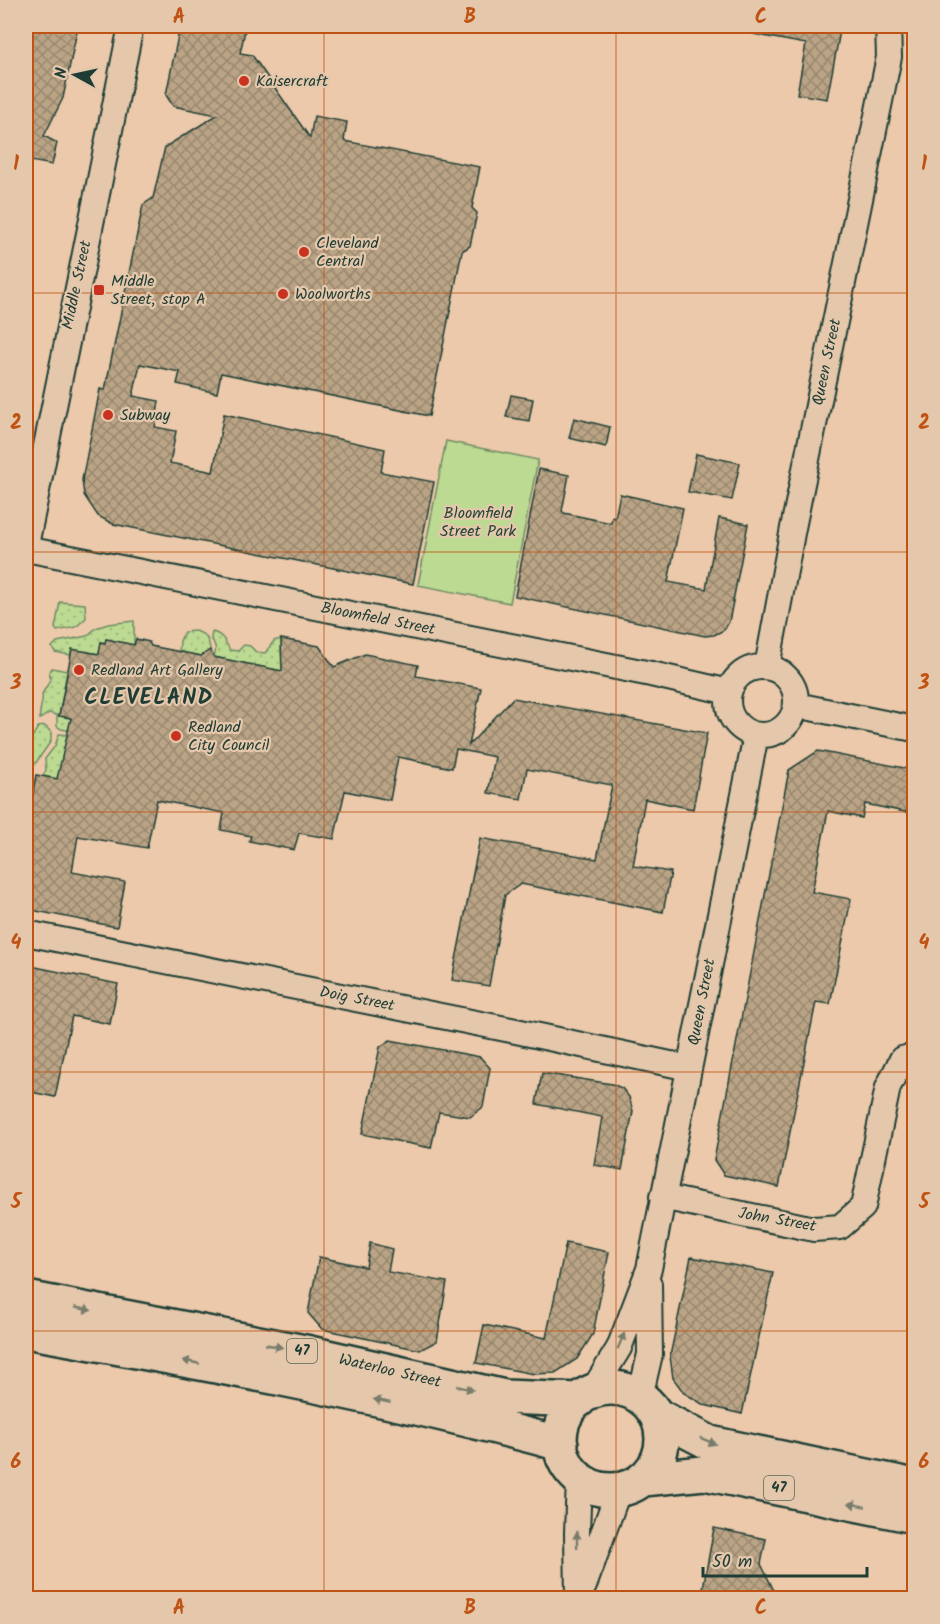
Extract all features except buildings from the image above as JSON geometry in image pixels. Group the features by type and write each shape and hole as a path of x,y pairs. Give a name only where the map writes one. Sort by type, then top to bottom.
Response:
{"highway":[{"name":"Waterloo Street","path":"26,1298 310,1353 505,1398 585,1396"},
{"name":"Waterloo Street","path":"26,1330 305,1384 494,1426 561,1444"},
{"name":"47","path":"585,1396 608,1388 625,1390 710,1443 915,1486"},
{"path":"579,1479 570,1469 564,1457 561,1444 562,1428 568,1413 585,1396"},
{"path":"631,1484 652,1469 659,1456 662,1442 661,1428 648,1406"},
{"name":"47","path":"579,1479 605,1490 704,1473 915,1516"}],"street":[{"name":"Middle Street","path":"26,547 131,26"},
{"name":"Queen Street","path":"767,667 889,57 888,26"},
{"name":"Queen Street","path":"889,57 907,26"},
{"name":"Bloomfield Street","path":"26,547 651,674 729,692"},
{"path":"767,667 777,670 792,684 796,694 793,716 778,732 756,735 745,731 736,724 730,714 729,692 733,682 748,670 767,667"},
{"path":"796,705 915,729"},
{"name":"Queen Street","path":"585,1396 620,1348 649,1269 756,735"},
{"name":"Doig Street","path":"26,933 689,1068"},
{"name":"John Street","path":"662,1197 814,1229 840,1227 863,1207 888,1086 902,1059 915,1056"},
{"name":"Queen Street","path":"648,1406 649,1269"},
{"path":"579,1479 577,1533 579,1599"},
{"path":"579,1599 631,1484"}],"green space":[{"name":"Bloomfield Street Park","path":"446,441 538,460 510,603 418,585"},
{"path":"60,602 85,604 86,618 76,627 57,631 55,628"},
{"path":"134,621 134,645 107,639 105,643 101,642 99,654 72,649 70,655 55,652 52,647 57,642 87,636 96,628 108,624"},
{"path":"195,631 206,638 210,650 201,656 179,652 184,632"},
{"path":"212,632 221,636 230,650 238,651 244,645 250,646 256,652 265,653 274,641 281,639 282,671 214,657"},
{"path":"52,668 67,671 59,716 85,721 83,733 61,729 57,726 57,715 49,713 40,719 42,694 51,679 49,673"},
{"path":"45,726 51,732 51,741 30,771 26,769 29,743 38,727"},
{"path":"59,734 67,735 63,780 43,776 46,770 45,759 55,746"}],"place":[{"name":"Kaisercraft","path":"244,81"},
{"name":"Cleveland Central","path":"304,252"},
{"name":"Middle Street, stop A","path":"99,290"},
{"name":"Woolworths","path":"283,294"},
{"name":"Subway","path":"108,415"},
{"name":"Redland Art Gallery","path":"79,670"},
{"name":"Redland City Council","path":"176,736"}],"district":[{"name":"CLEVELAND","path":"149,698"}]}
